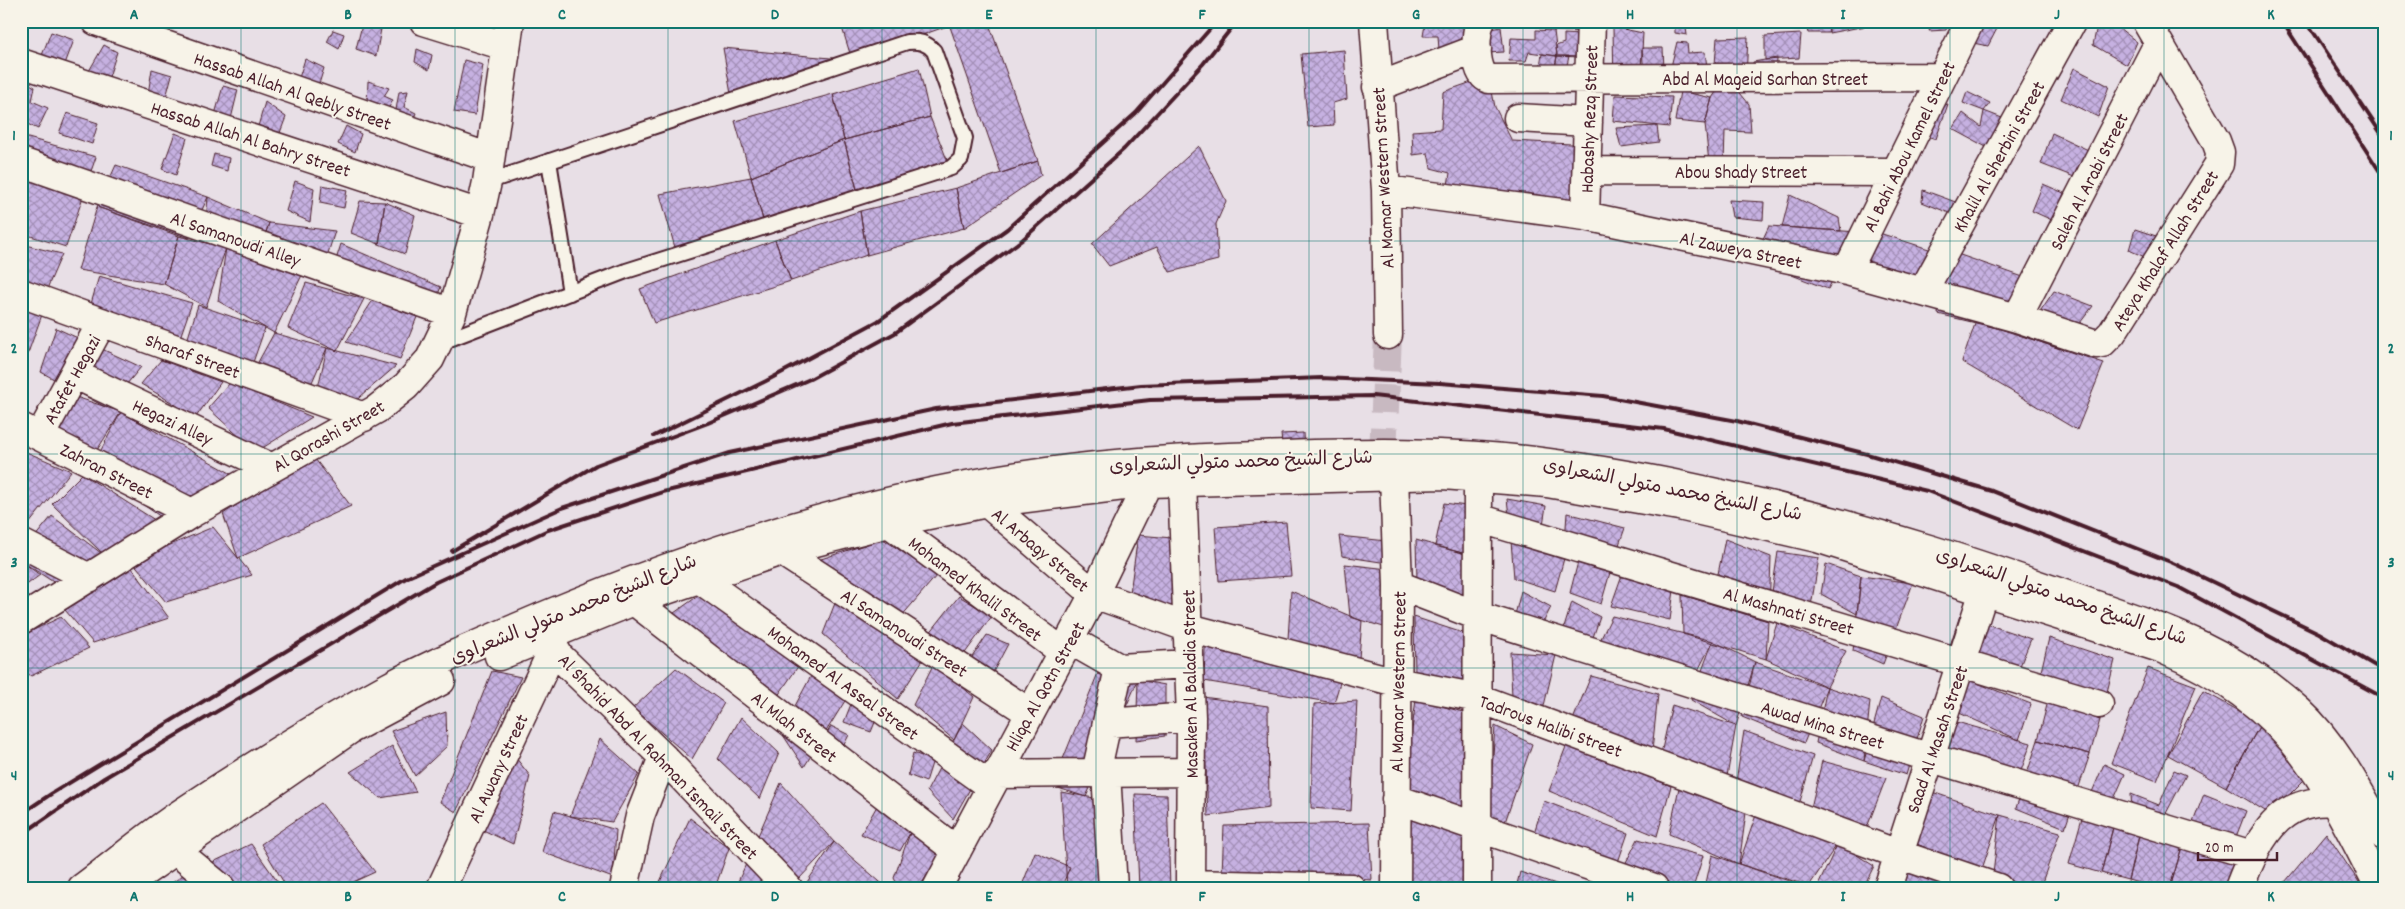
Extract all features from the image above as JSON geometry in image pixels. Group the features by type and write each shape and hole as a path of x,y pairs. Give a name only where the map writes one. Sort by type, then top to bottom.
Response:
{"street":[{"name":"Hassab Allah Al Qebly Street","path":"96,21 488,170"},
{"path":"424,21 507,34"},
{"name":"Al Mamar Western Street","path":"1374,21 1377,87 1386,190 1388,335"},
{"path":"1377,87 1477,48 1476,32 1481,21"},
{"name":"Habashy Rezq Street","path":"1585,216 1592,21"},
{"name":"Al Bahi Abou Kamel Street","path":"1847,271 1970,21"},
{"name":"Khalil Al Sherbini Street","path":"1923,291 2072,21"},
{"name":"Ateya Khalaf Allah Street","path":"2090,343 2096,344 2108,339 2219,164 2220,152 2216,141 2152,32"},
{"name":"Saleh Al Arabi Street","path":"2017,318 2152,32"},
{"name":"Al Qorashi Street","path":"21,620 192,513 364,418 406,386 430,359 452,313 480,214 507,34"},
{"name":"Abd Al Mageid Sarhan Street","path":"1477,48 1479,70 1484,78 1489,79 1941,77"},
{"name":"Hassab Allah Al Bahry Street","path":"21,63 480,214"},
{"path":"1518,118 1588,122"},
{"name":"Al Samanoudi Alley","path":"21,162 452,313"},
{"name":"Abou Shady Street","path":"1587,170 1895,172"},
{"name":"Al Zaweya Street","path":"1386,190 1585,216 1847,271 2017,318 2090,343"},
{"name":"Sharaf Street","path":"21,293 364,418"},
{"name":"Atafet Hegazi","path":"31,432 74,374 102,322"},
{"name":"Hegazi Alley","path":"74,374 272,468"},
{"name":"Zahran Street","path":"31,432 192,513"},
{"name":"شارع الشيخ محمد متولي الشعراوى","path":"82,888 179,814 341,712 395,683 458,653 548,634 625,582 791,526 876,504 962,485 1050,471 1137,462 1314,454 1480,456 1552,463 1685,486 1826,518 1989,567 2172,631 2208,647 2241,666 2303,714 2329,746 2376,811 2384,836"},
{"name":"Al Mamar Western Street","path":"1394,476 1398,584 1396,888"},
{"path":"1477,888 1478,476"},
{"name":"شارع الشيخ محمد متولي الشعراوى","path":"121,888 351,729 460,672 548,634 634,601 781,551 889,523 987,503 1067,491 1182,481 1478,476 1547,483 1679,506 1817,538 2160,648 2196,663 2229,683 2260,707 2288,734 2312,765 2380,888"},
{"name":"Masaken Al Baladia Street","path":"1182,481 1191,717 1190,886"},
{"name":"Hliqa Al Qotn Street","path":"937,888 1094,594 1148,483"},
{"name":"Al Arbagy Street","path":"987,503 1094,594"},
{"name":"Al Mashnati Street","path":"1478,518 1962,661 2099,704"},
{"name":"Mohamed Khalil Street","path":"889,523 1066,646 1118,668"},
{"path":"21,543 89,578"},
{"name":"Al Samanoudi Street","path":"781,551 1030,713"},
{"name":"Mohamed Al Assal Street","path":"698,578 993,780"},
{"name":"Awad Mina Street","path":"1398,584 1478,616 1928,757 2252,855"},
{"name":"Saad Al Masah Street","path":"1888,888 1928,757 1962,661 1984,590"},
{"name":"Tadrous Halibi Street","path":"1094,594 1188,628 1396,682 1478,698 1898,854 1998,888"},
{"name":"Al Mlah Street","path":"634,601 956,851"},
{"name":"Al Shahid Abd Al Rahman Ismail Street","path":"548,634 559,656 663,757 788,888"},
{"name":"Al Awany Street","path":"441,888 548,634"},
{"path":"1113,888 1101,773 1107,723 1118,668 1189,664"},
{"path":"1107,723 1191,717"},
{"path":"624,888 640,816 663,757"},
{"path":"993,780 1101,773 1192,772"},
{"path":"1396,799 1477,829 1654,888"},
{"path":"2239,888 2252,855 2264,832 2283,815 2307,803 2332,800 2376,811"},
{"path":"176,850 221,888"},
{"path":"1190,886 1351,888"}],"lane":[{"path":"437,344 626,271 951,168 961,158 965,138 934,51 927,44 918,41 898,45 549,161 488,170"},
{"path":"549,161 570,293"}],"building":[{"path":"840,21 948,21 950,25 852,60"},
{"path":"948,21 988,21 1038,161 1001,173"},
{"path":"1555,21 1591,21 1591,32 1554,31"},
{"path":"1675,21 1685,21 1687,35 1675,33"},
{"path":"1804,21 1828,21 1829,33 1808,33"},
{"path":"1828,21 1866,21 1866,26 1829,33"},
{"path":"1933,21 1949,21 1946,30 1929,31"},
{"path":"1976,21 2001,21 1988,46 1968,42"},
{"path":"2098,21 2110,21 2137,42 2127,65 2093,45"},
{"path":"1459,24 1470,26 1478,55 1439,50 1438,36 1423,36 1425,25"},
{"path":"362,25 381,29 376,56 356,49"},
{"path":"1501,27 1504,52 1487,53 1487,30"},
{"path":"1613,27 1643,33 1640,87 1614,89"},
{"path":"333,30 344,34 339,49 327,42"},
{"path":"1536,30 1554,31 1557,56 1529,52 1526,61 1509,61 1511,38 1536,39"},
{"path":"51,32 74,40 62,72 39,63"},
{"path":"1564,34 1600,36 1602,58 1557,56 1556,46 1564,43"},
{"path":"1801,34 1799,58 1765,60 1765,36"},
{"path":"1748,37 1746,78 1714,78 1717,38"},
{"path":"1677,42 1687,43 1688,53 1705,52 1710,90 1665,91"},
{"path":"104,45 117,52 107,83 82,83"},
{"path":"723,48 852,60 732,100"},
{"path":"1642,48 1663,48 1665,91 1645,91"},
{"path":"417,49 432,55 429,70 415,62"},
{"path":"1344,50 1347,99 1333,103 1334,125 1308,127 1301,54"},
{"path":"1542,54 1557,56 1553,79 1539,72"},
{"path":"1557,56 1569,56 1563,85 1553,79"},
{"path":"1777,58 1776,86 1753,87 1753,62"},
{"path":"305,59 324,68 318,87 298,81"},
{"path":"464,60 483,65 475,115 454,112"},
{"path":"919,68 930,117 844,140 833,94"},
{"path":"2074,68 2109,86 2098,117 2061,99"},
{"path":"152,69 172,75 165,101 148,94"},
{"path":"1489,76 1495,107 1512,141 1591,145 1580,211 1446,197 1450,173 1431,168 1428,153 1413,155 1412,131 1441,129 1443,92"},
{"path":"21,79 35,87 32,101 48,108 38,129 21,121"},
{"path":"368,81 389,88 384,96 393,100 387,111 367,104"},
{"path":"223,86 238,90 230,123 214,118"},
{"path":"1736,88 1749,104 1751,132 1725,131 1724,163 1709,163 1705,124 1712,98 1716,92"},
{"path":"408,91 404,107 416,113 412,122 395,116 399,92"},
{"path":"1680,91 1712,98 1705,124 1675,121"},
{"path":"1967,92 1990,103 1984,111 1963,103"},
{"path":"833,94 844,140 751,177 735,121"},
{"path":"1615,95 1672,97 1669,127 1613,121"},
{"path":"265,102 286,117 278,138 257,130"},
{"path":"1948,104 1936,139 1921,134 1935,107"},
{"path":"1984,111 2002,118 1988,148 1953,129 1963,113 1981,127"},
{"path":"67,113 98,123 92,144 59,133"},
{"path":"930,117 948,162 859,197 844,140"},
{"path":"346,126 361,134 355,152 338,144"},
{"path":"1657,126 1659,142 1621,147 1616,128"},
{"path":"175,133 187,138 176,175 162,169"},
{"path":"2052,133 2101,156 2087,182 2041,164"},
{"path":"21,136 96,157 89,177 21,161"},
{"path":"844,140 859,197 765,227 751,177"},
{"path":"1199,146 1226,201 1216,224 1218,260 1170,272 1157,247 1109,266 1092,244"},
{"path":"214,154 229,158 227,171 211,166"},
{"path":"1038,161 1041,175 964,228 956,188"},
{"path":"116,165 208,197 189,238 97,207"},
{"path":"21,176 84,194 66,247 21,233"},
{"path":"751,177 765,227 677,255 660,194"},
{"path":"295,181 314,188 310,222 286,211"},
{"path":"2043,184 2064,193 2054,221 2032,211"},
{"path":"322,185 347,190 344,208 320,203"},
{"path":"956,188 964,228 867,255 860,211"},
{"path":"1923,190 1961,204 1954,215 1922,202"},
{"path":"1790,195 1839,218 1841,231 1782,227"},
{"path":"208,197 269,223 258,257 205,235"},
{"path":"1729,200 1764,202 1763,220 1732,217"},
{"path":"360,201 385,202 379,244 351,233"},
{"path":"385,202 415,215 405,254 379,244"},
{"path":"97,207 179,236 164,284 78,270"},
{"path":"860,211 867,255 791,281 775,240"},
{"path":"269,223 335,231 320,279 258,257"},
{"path":"1769,226 1858,232 1828,289 1753,260"},
{"path":"2135,229 2156,236 2147,258 2129,250"},
{"path":"1873,231 1935,251 1906,302 1844,285"},
{"path":"179,236 226,248 206,307 164,284"},
{"path":"775,240 791,281 654,323 640,289"},
{"path":"21,244 62,254 46,291 21,283"},
{"path":"341,244 441,287 427,320 329,282"},
{"path":"226,248 304,271 274,333 218,301"},
{"path":"1946,250 2023,277 1997,328 1938,314"},
{"path":"99,276 192,303 176,349 89,311"},
{"path":"306,283 364,299 337,351 288,328"},
{"path":"2054,291 2093,306 2060,349 2023,336"},
{"path":"373,300 417,317 400,359 346,342"},
{"path":"21,305 43,312 21,372"},
{"path":"198,305 265,328 251,368 187,341"},
{"path":"1976,321 2104,363 2077,430 1962,362"},
{"path":"56,328 141,367 107,408 41,372"},
{"path":"274,333 327,348 309,389 257,364"},
{"path":"327,348 396,366 353,403 317,392"},
{"path":"161,360 221,382 196,417 141,384"},
{"path":"230,383 312,417 256,452 208,408"},
{"path":"70,395 121,412 82,474 44,448"},
{"path":"121,412 232,474 164,519 91,469"},
{"path":"1303,433 1304,452 1283,453 1281,434"},
{"path":"24,451 71,471 21,534 21,455"},
{"path":"312,455 351,506 238,558 223,514"},
{"path":"82,474 158,522 105,556 52,504"},
{"path":"1507,499 1546,506 1542,531 1510,524"},
{"path":"1444,503 1474,507 1466,554 1435,546"},
{"path":"1567,513 1625,528 1615,556 1565,541"},
{"path":"52,516 113,562 61,587 21,561 21,554"},
{"path":"1286,522 1291,576 1219,581 1215,527"},
{"path":"213,527 252,575 166,602 132,561"},
{"path":"1138,535 1172,538 1176,611 1129,600"},
{"path":"1339,536 1387,541 1387,563 1342,556"},
{"path":"883,539 937,575 894,625 821,559"},
{"path":"1725,539 1771,557 1769,612 1712,604"},
{"path":"1416,540 1466,554 1474,599 1417,581"},
{"path":"1511,541 1565,555 1555,591 1514,578"},
{"path":"1778,552 1819,558 1808,624 1769,612"},
{"path":"1579,558 1611,569 1601,604 1570,593"},
{"path":"21,561 40,575 21,589"},
{"path":"1345,564 1388,569 1387,628 1350,617"},
{"path":"1826,564 1861,576 1857,614 1821,594"},
{"path":"132,568 169,618 93,643 65,610"},
{"path":"1623,572 1674,590 1670,620 1611,606"},
{"path":"1861,576 1913,583 1883,664 1853,651"},
{"path":"1291,591 1362,621 1359,658 1288,639"},
{"path":"1521,591 1551,607 1539,631 1513,623"},
{"path":"1682,595 1768,621 1766,659 1683,634"},
{"path":"698,596 799,665 762,719 650,630"},
{"path":"959,596 992,616 963,656 929,634"},
{"path":"837,598 924,658 898,699 823,634"},
{"path":"1572,602 1600,617 1590,646 1562,634"},
{"path":"1960,615 2031,639 2011,688 1943,667"},
{"path":"1612,616 1713,641 1685,696 1589,663"},
{"path":"61,617 89,648 31,676 21,668 21,636"},
{"path":"1414,617 1463,633 1464,684 1415,676"},
{"path":"1206,618 1348,655 1334,703 1204,681"},
{"path":"1777,623 1846,651 1827,687 1766,659"},
{"path":"987,635 1008,644 992,674 970,660"},
{"path":"2049,638 2115,660 2100,720 2036,692"},
{"path":"1713,641 1755,662 1736,726 1691,700"},
{"path":"1510,652 1556,655 1543,710 1512,697"},
{"path":"1755,662 1827,687 1804,743 1742,717"},
{"path":"934,663 974,697 954,740 913,705"},
{"path":"676,668 724,703 692,759 633,708"},
{"path":"1100,668 1138,680 1086,797 1052,786"},
{"path":"2148,668 2196,686 2157,781 2111,763"},
{"path":"492,671 521,677 456,812 440,802"},
{"path":"811,676 848,696 804,767 781,732"},
{"path":"1591,676 1658,694 1652,751 1572,722"},
{"path":"1964,678 2031,704 2019,740 1957,712"},
{"path":"1138,680 1165,685 1165,736 1136,740"},
{"path":"1827,687 1870,701 1864,761 1816,743"},
{"path":"2203,691 2261,723 2226,787 2168,755"},
{"path":"1203,697 1268,706 1269,808 1208,816"},
{"path":"1881,698 1924,716 1906,775 1864,761"},
{"path":"1416,699 1470,714 1464,812 1404,792"},
{"path":"1357,701 1351,811 1311,808 1314,704"},
{"path":"2048,701 2100,720 2090,754 2038,740"},
{"path":"851,704 878,715 871,732 844,722"},
{"path":"1672,705 1736,726 1726,782 1660,758"},
{"path":"446,712 447,746 415,776 391,731"},
{"path":"741,717 779,753 760,799 718,759"},
{"path":"1953,721 2031,743 2012,796 1939,771"},
{"path":"963,723 992,750 953,819 927,791"},
{"path":"2261,723 2311,773 2270,814 2226,787"},
{"path":"831,726 849,735 836,760 818,749"},
{"path":"1495,726 1532,744 1504,825 1489,815"},
{"path":"1744,731 1813,756 1799,805 1736,782"},
{"path":"600,739 639,774 612,822 570,816"},
{"path":"2038,740 2090,754 2065,828 2016,808"},
{"path":"1567,744 1671,786 1657,836 1549,791"},
{"path":"392,746 416,792 380,798 350,772"},
{"path":"913,753 933,760 926,782 908,775"},
{"path":"516,758 530,776 513,844 483,830"},
{"path":"1822,761 1886,778 1866,830 1810,812"},
{"path":"2104,764 2125,774 2111,806 2090,797"},
{"path":"2174,770 2186,775 2161,823 2132,814 2131,794 2159,805"},
{"path":"781,783 834,842 798,880 757,838"},
{"path":"1680,783 1748,798 1739,864 1669,834"},
{"path":"1061,792 1094,798 1099,888 1067,888"},
{"path":"1932,792 2000,815 1981,872 1917,844"},
{"path":"1135,794 1167,795 1170,888 1139,888"},
{"path":"2204,794 2246,811 2234,842 2192,825"},
{"path":"1544,801 1628,833 1617,865 1533,836"},
{"path":"321,803 375,872 340,888 287,888 261,844"},
{"path":"877,806 915,824 900,851 861,834"},
{"path":"2085,807 2116,816 2101,873 2069,864"},
{"path":"554,811 616,830 613,878 542,852"},
{"path":"1757,812 1838,843 1809,886 1739,864"},
{"path":"1411,814 1468,836 1462,888 1408,884"},
{"path":"2000,815 2060,832 2040,888 2029,888 1993,874"},
{"path":"2116,816 2142,824 2128,880 2101,873"},
{"path":"690,818 729,848 715,888 657,888"},
{"path":"1369,823 1372,880 1222,873 1224,826"},
{"path":"2142,824 2185,836 2170,888 2159,888 2128,880"},
{"path":"910,833 941,853 919,888 899,888 894,878"},
{"path":"2326,833 2363,888 2280,888"},
{"path":"2185,836 2244,860 2234,888 2170,888"},
{"path":"1638,839 1703,856 1693,888 1674,888 1622,870"},
{"path":"834,842 887,888 803,888"},
{"path":"1838,843 1874,866 1863,888 1817,888"},
{"path":"251,844 282,888 233,888 209,864"},
{"path":"1035,852 1070,867 1061,888 1021,888"},
{"path":"1712,855 1795,883 1793,888 1705,888"},
{"path":"746,864 774,888 735,888"},
{"path":"193,868 205,888 165,888"},
{"path":"1906,868 1950,881 1948,888 1903,888"},
{"path":"1520,872 1568,888 1516,888"}],"tunnel":[{"path":"1383,455 1388,335"}],"railway":[{"path":"654,436 766,381 878,321 1007,229 1136,113 1217,21"},
{"path":"452,551 596,465 708,423 810,379 895,333 1022,240 1124,149 1203,64 1237,21"},
{"path":"2282,21 2384,178"},
{"path":"2306,21 2384,138"},
{"path":"21,814 406,578 562,508 730,453 936,409 1141,385 1321,378 1440,383 1603,396 1737,421 1867,454 1992,491 2173,563 2319,633 2384,671"},
{"path":"21,835 104,778 436,582 548,530 663,492 952,423 1150,400 1373,396 1664,429 1927,491 2178,587 2384,698"}]}
